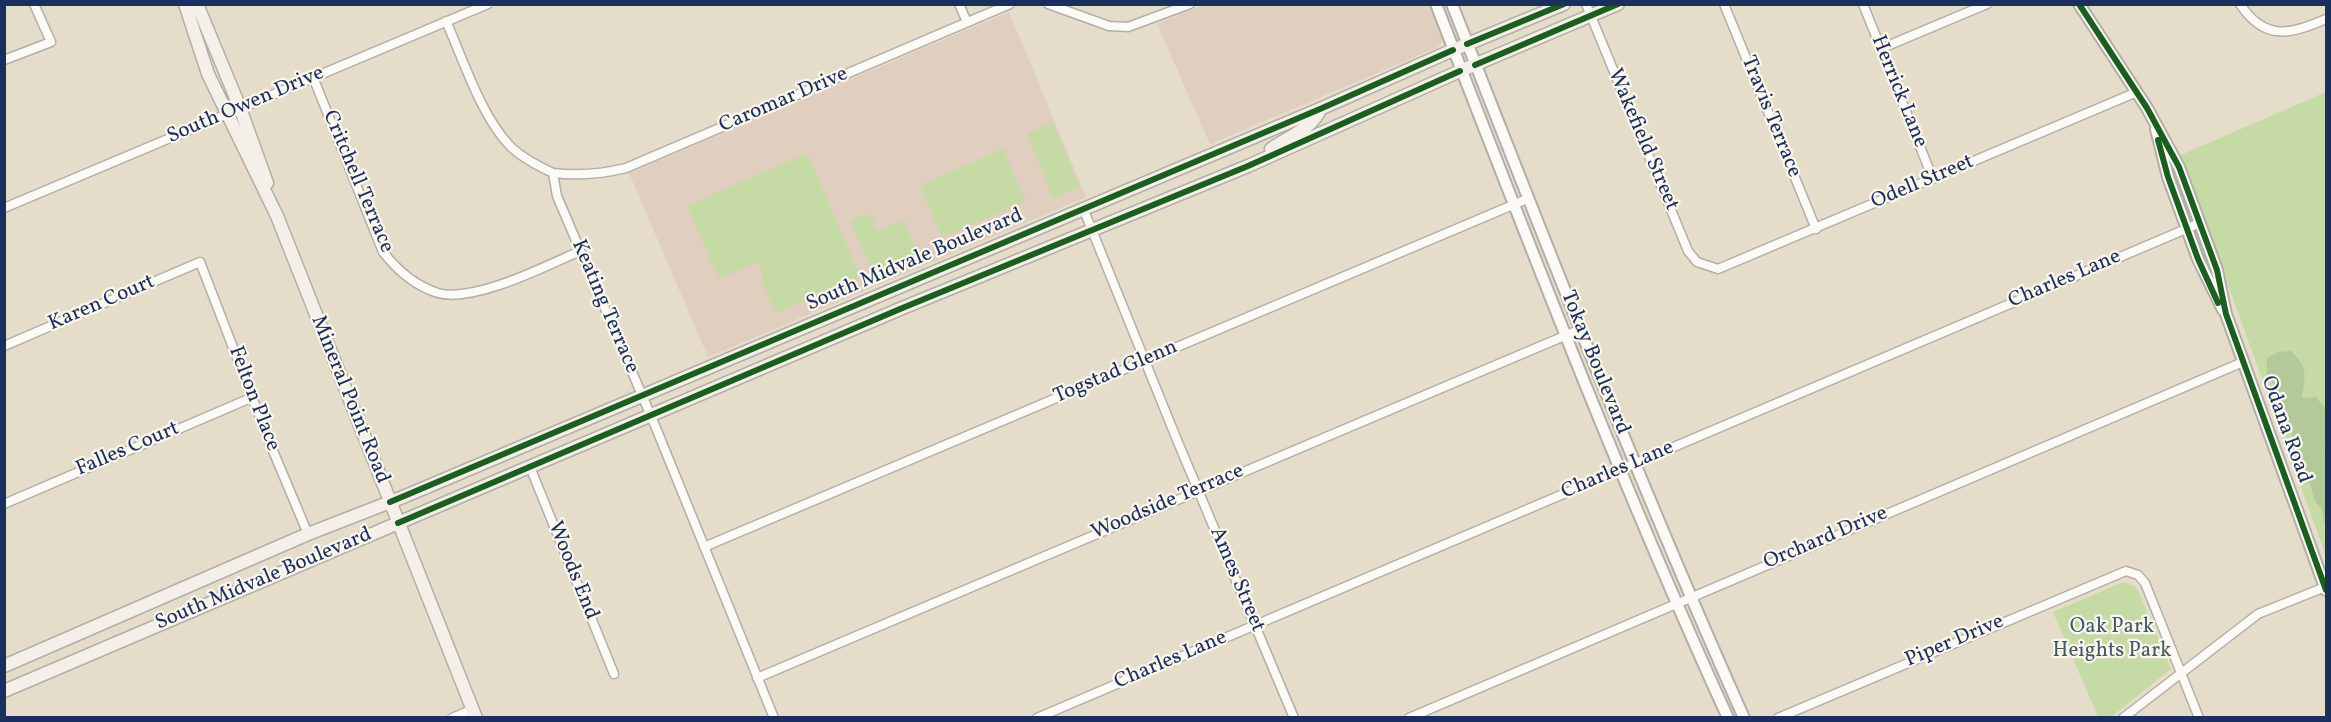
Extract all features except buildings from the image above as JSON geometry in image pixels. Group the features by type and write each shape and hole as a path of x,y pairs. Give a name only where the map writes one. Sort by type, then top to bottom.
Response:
{"main road":[{"name":"Mineral Point Road","path":"185,4 208,74 277,216"},
{"name":"Mineral Point Road","path":"197,4 240,108 277,216 474,713"},
{"name":"South Midvale Boulevard","path":"4,666 308,534 390,502 1564,4"},
{"name":"South Midvale Boulevard","path":"4,691 1091,228 1248,166 1475,65 1588,10 1618,4"},
{"path":"1248,166 1312,122 1318,116 1320,109"}],"street":[{"path":"4,60 51,42 34,4"},
{"name":"South Owen Drive","path":"4,208 488,4"},
{"path":"959,4 967,22"},
{"name":"Caromar Drive","path":"553,173 571,175 602,173 626,168 1010,4"},
{"path":"1048,4 1109,26 1128,27 1190,4"},
{"name":"Tokay Boulevard","path":"1436,4 1513,204 1676,604 1728,717"},
{"name":"Tokay Boulevard","path":"1452,4 1527,199 1635,463 1690,597 1744,717"},
{"name":"Travis Terrace","path":"1724,4 1816,229"},
{"name":"Herrick Lane","path":"1863,4 1933,179"},
{"path":"1880,49 1987,4"},
{"name":"Odana Road","path":"2079,4 2137,92 2179,167 2217,270 2226,314 2326,589"},
{"path":"2240,4 2256,23 2271,32 2289,32 2326,19"},
{"name":"Wakefield Street","path":"1588,10 1688,251 1697,262 1707,267"},
{"path":"446,21 497,130 520,155 553,173"},
{"name":"Critchell Terrace","path":"313,77 383,252 397,270 417,284 440,294 469,294 535,271 580,251"},
{"name":"Odell Street","path":"1707,267 1718,269 1733,264 2137,92"},
{"name":"Odana Road","path":"2154,123 2168,177 2187,229 2209,285 2226,314"},
{"name":"Keating Terrace","path":"553,173 557,196 642,395 774,717"},
{"name":"Togstad Glenn","path":"704,547 1527,199"},
{"name":"Ames Street","path":"1083,208 1294,717"},
{"name":"Charles Lane","path":"1037,717 2200,223"},
{"name":"Karen Court","path":"4,346 200,262"},
{"name":"Felton Place","path":"200,262 308,534"},
{"name":"Woodside Terrace","path":"757,678 1581,329"},
{"name":"Orchard Drive","path":"1409,717 2243,362"},
{"name":"Falles Court","path":"4,504 253,397"},
{"name":"Woods End","path":"530,467 614,674"},
{"name":"Piper Drive","path":"1778,717 2118,573 2133,572 2145,583 2182,671"},
{"path":"2123,717 2258,614 2326,589"},
{"path":"2182,671 2199,717"},
{"path":"452,717 474,713"}],"shaded area":[{"path":"1204,5 1431,5 1443,41 1436,48 1210,144 1157,24"},
{"path":"1009,12 1086,197 708,357 629,173"}],"green space":[{"path":"2326,92 2326,556 2181,155"},
{"path":"1053,123 1080,187 1053,198 1027,134"},
{"path":"1003,149 1026,201 942,237 920,185"},
{"path":"807,153 859,273 849,283 776,313 764,288 760,261 719,279 687,206"},
{"path":"862,214 872,216 877,231 904,220 920,259 874,278 850,220"},
{"path":"2291,351 2303,367 2302,398 2316,397 2326,410 2324,449 2326,451 2326,524 2322,509 2315,501 2310,484 2297,467 2292,451 2292,431 2281,414 2277,390 2267,374 2267,358 2278,352"},
{"name":"Oak Park Heights Park","path":"2123,582 2136,587 2171,669 2111,717 2098,717 2053,612"}],"cycle path":[{"path":"1467,44 1564,4"},
{"path":"1475,65 1618,4"},
{"path":"2079,4 2147,108 2179,167 2217,270 2226,314 2326,590"},
{"path":"390,502 1320,109 1453,50"},
{"path":"398,523 900,309 1248,166 1460,71"},
{"path":"2158,140 2168,177 2198,259 2218,303"}]}
